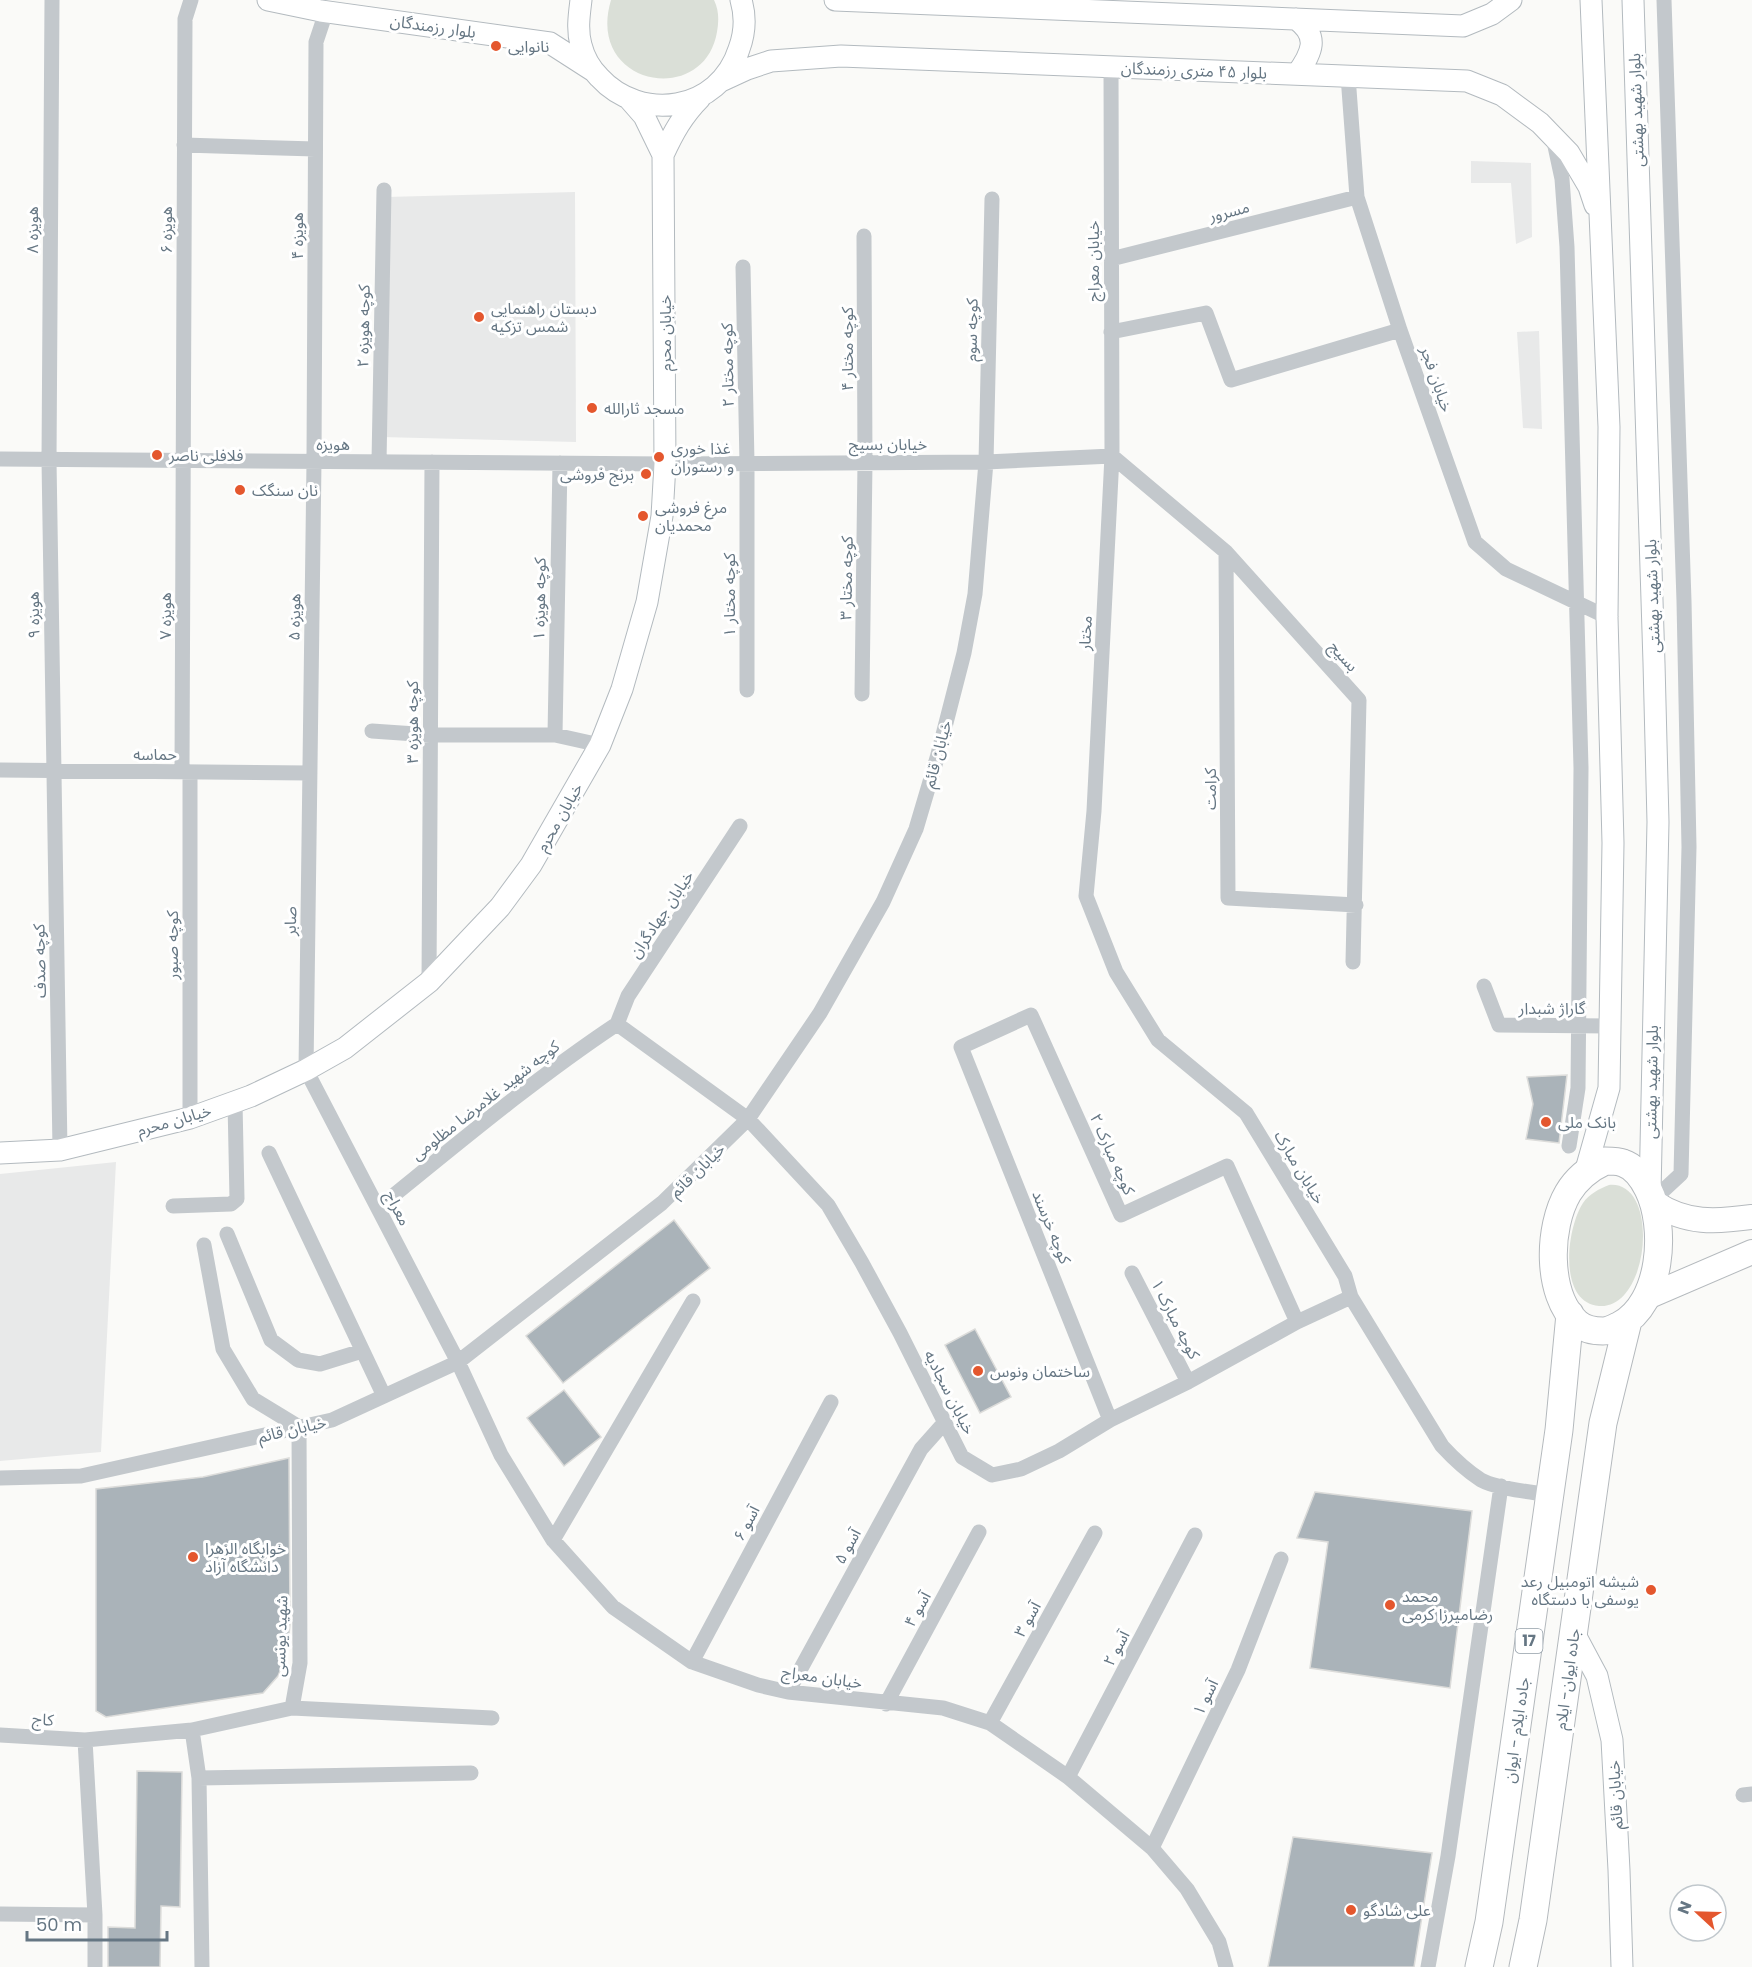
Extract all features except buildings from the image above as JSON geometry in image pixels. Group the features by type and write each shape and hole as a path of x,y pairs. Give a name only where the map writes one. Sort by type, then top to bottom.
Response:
{"highway":[{"path":"1605,1161 1626,1163 1643,1179 1653,1198 1659,1235 1656,1268 1637,1311 1628,1321 1607,1331 1596,1331 1578,1323 1570,1314 1558,1289 1554,1273 1554,1240 1559,1216 1568,1194 1585,1173 1605,1161"},
{"name":"جاده ایلام - ایوان","path":"1479,1967 1490,1922 1550,1495 1559,1430 1570,1314"},
{"name":"جاده ایوان- ایلام","path":"1523,1967 1533,1920 1603,1423 1628,1321"}],"main road":[{"name":"بلوار رزمندگان","path":"268,0 326,12 550,43 592,70"},
{"path":"581,0 578,22 581,47 592,70 609,88 630,100 654,106 678,104 702,96"},
{"path":"663,155 674,130 685,113 721,81 736,60 744,36 744,11 741,0"},
{"path":"835,0 1463,26 1492,14 1510,0"},
{"path":"1585,1173 1609,1088 1613,843 1607,617 1609,427 1592,0"},
{"name":"بلوار شهید بهشتی","path":"1633,0 1658,822 1653,1198"},
{"path":"1296,19 1309,31 1312,40 1306,62 1298,74"},
{"name":"بلوار ۴۵ متری رزمندگان","path":"721,81 771,61 841,56 1467,81 1502,95 1540,123 1553,136 1569,153 1584,179 1601,223"},
{"path":"630,100 644,116 663,155"},
{"name":"خیابان محرم","path":"0,1154 60,1150 190,1118 235,1102 306,1070 345,1048 429,982 500,907 531,865 600,745 622,689 647,602 662,516 665,464 663,155"},
{"path":"1653,1198 1668,1212 1697,1220 1720,1222 1752,1217"},
{"path":"1644,1298 1752,1252"},
{"name":"خیابان قائم","path":"1574,1631 1597,1676 1612,1740 1622,1967"}],"street":[{"name":"هویزه ۸","path":"49,460 52,0"},
{"name":"هویزه ۶","path":"183,460 185,19 191,0"},
{"path":"1653,1198 1681,1174 1689,847 1665,0"},
{"name":"هویزه ۴","path":"314,462 316,42 326,12"},
{"name":"خیابان معراج","path":"1111,67 1112,456"},
{"name":"خیابان فجر","path":"1348,76 1357,197 1400,330 1475,542 1506,569 1607,617"},
{"path":"1553,136 1562,179 1567,247 1581,768 1578,1088 1569,1146"},
{"path":"184,145 315,149"},
{"name":"کوچه هویزه ۲","path":"379,462 384,190"},
{"name":"مسرور","path":"1111,259 1357,197"},
{"name":"کوچه سوم","path":"986,462 992,199"},
{"name":"کوچه مختار ۴","path":"864,236 865,462"},
{"name":"کوچه مختار ۲","path":"743,267 747,463"},
{"path":"1111,332 1206,313 1231,380 1400,330"},
{"name":"خیابان بسیج","path":"665,464 986,462 1112,456"},
{"name":"بسیج","path":"1112,456 1227,552 1359,700 1353,962"},
{"name":"مختار","path":"1094,811 1112,456"},
{"name":"هویزه","path":"0,459 665,464"},
{"name":"هویزه ۹","path":"49,460 54,771"},
{"name":"هویزه ۷","path":"183,460 186,772"},
{"name":"هویزه ۵","path":"310,772 314,462"},
{"name":"کوچه هویزه ۳","path":"429,982 432,462"},
{"name":"کوچه مختار ۳","path":"862,694 865,462"},
{"name":"خیابان قائم","path":"0,1478 81,1476 332,1420 458,1362 662,1203 748,1119 820,1013 883,902 916,829 964,653 975,594 986,462"},
{"name":"کوچه هویزه ۱","path":"555,735 560,463"},
{"name":"کوچه مختار ۱","path":"747,463 747,690"},
{"name":"کرامت","path":"1227,552 1228,898 1356,905"},
{"path":"372,731 430,735 555,735 600,745"},
{"name":"حماسه","path":"0,770 310,772"},
{"name":"کوچه صدف","path":"54,771 60,1150"},
{"name":"کوچه صبور","path":"186,772 190,1118"},
{"name":"صابر","path":"306,1070 310,772"},
{"name":"خیابان مبارک","path":"1094,811 1086,896 1116,972 1158,1040 1246,1113 1345,1276 1351,1297 1442,1446 1457,1462 1483,1481 1550,1495"},
{"name":"خیابان جهادگران","path":"616,1024 628,996 740,826"},
{"name":"گاراژ شبدار","path":"1484,986 1499,1025 1611,1026"},
{"name":"کوچه مبارک ۲","path":"961,1047 1031,1015 1121,1215 1227,1166 1297,1322"},
{"name":"خیابان سجادیه","path":"616,1024 748,1119 828,1205 884,1303 962,1457 992,1475 1021,1469 1059,1451 1110,1420 1188,1382 1297,1322 1351,1297"},
{"name":"کوچه شهید غلامرضا مظلومی","path":"378,1208 510,1101 616,1024"},
{"name":"کوچه خرسند","path":"961,1047 1110,1420"},
{"name":"معراج","path":"306,1070 458,1362"},
{"path":"172,1206 231,1204 237,1199 235,1102"},
{"path":"269,1153 384,1396"},
{"path":"227,1234 271,1340 298,1360 320,1364 362,1351"},
{"path":"204,1245 223,1349 253,1399 299,1427"},
{"name":"کوچه مبارک ۱","path":"1132,1273 1188,1382"},
{"path":"553,1540 693,1301"},
{"name":"خیابان معراج","path":"458,1362 501,1455 553,1540 613,1606 692,1662 758,1685 788,1692 886,1704 943,1708 990,1723 1068,1777 1152,1848 1187,1889 1219,1942 1226,1967"},
{"name":"آسو ۶","path":"692,1662 831,1402"},
{"name":"آسو ۵","path":"788,1692 921,1449 945,1422"},
{"name":"شهید یونسی","path":"292,1708 300,1663 299,1427"},
{"path":"1428,1967 1448,1856 1501,1486"},
{"name":"آسو ۴","path":"886,1704 979,1532"},
{"name":"آسو ۳","path":"990,1723 1095,1533"},
{"name":"آسو ۲","path":"1068,1777 1195,1536"},
{"name":"آسو ۱","path":"1152,1848 1238,1670 1281,1558"},
{"path":"95,1967 95,1915 85,1740 192,1730 292,1708 492,1718"},
{"path":"192,1730 199,1778 202,1967"},
{"name":"کاج","path":"0,1735 85,1740"},
{"path":"199,1778 471,1773"},
{"path":"0,1914 95,1915"}],"shaded area":[{"path":"611,0 714,0 718,12 718,28 708,56 691,71 671,78 649,77 630,68 615,52 608,29"},
{"path":"1471,161 1531,163 1532,237 1516,244 1511,183 1471,183"},
{"name":"دبستان راهنمایی شمس تزکیه","path":"575,192 576,442 381,437 386,197"},
{"path":"1539,331 1542,429 1523,428 1517,332"},
{"path":"116,1162 101,1452 0,1461 0,1174"},
{"path":"1609,1185 1626,1189 1637,1202 1642,1222 1643,1245 1638,1268 1629,1288 1616,1302 1599,1306 1586,1301 1577,1292 1571,1278 1570,1245 1577,1214 1583,1203 1594,1192"}],"place":[{"name":"نانوایی","path":"496,46"},
{"name":"دبستان راهنمایی شمس تزکیه","path":"479,317"},
{"name":"مسجد ثارالله","path":"592,408"},
{"name":"فلافلی ناصر","path":"157,455"},
{"name":"غذا خوری و رستوران","path":"659,457"},
{"name":"برنج فروشی","path":"646,474"},
{"name":"نان سنگک","path":"240,490"},
{"name":"مرغ فروشی محمدیان","path":"643,516"},
{"name":"بانک ملی","path":"1546,1122"},
{"name":"ساختمان ونوس","path":"978,1371"},
{"name":"خوابگاه الزهرا دانشگاه آزاد","path":"193,1557"},
{"name":"شیشه اتومبیل رعد یوسفی با دستگاه","path":"1651,1590"},
{"name":"محمد رضامیرزا کرمی","path":"1390,1605"},
{"name":"علی شادگو","path":"1351,1910"}]}
